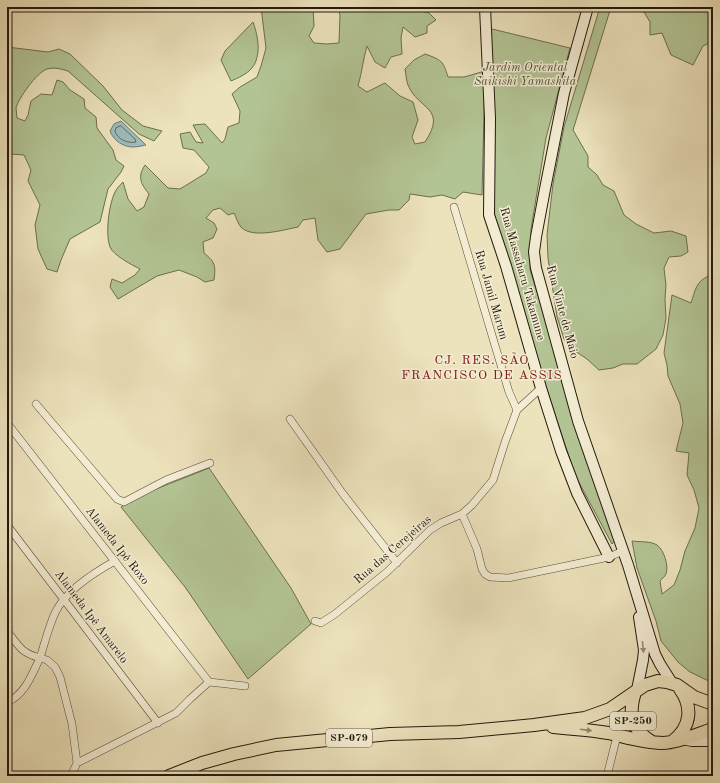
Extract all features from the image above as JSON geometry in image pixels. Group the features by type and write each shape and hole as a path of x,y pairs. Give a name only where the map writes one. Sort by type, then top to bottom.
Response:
{"highway":[{"name":"SP-079","path":"172,775 234,754 276,745 390,734 459,732 534,725 585,718 610,709 651,682 662,681 674,684"},
{"path":"674,684 694,697 713,704"},
{"name":"SP-250","path":"674,684 687,701 689,718 677,740"},
{"name":"SP-250","path":"636,691 632,709 632,720 641,734 653,742"},
{"name":"SP-079","path":"534,725 584,730 653,742 677,740 713,729"}],"main road":[{"name":"Rua Massaharu Takamune","path":"485,7 490,118 489,215 506,266 541,388 561,451 572,482 609,557"},
{"name":"Rua Vinte de Maio","path":"588,7 564,93 557,133 544,189 534,252 536,268 540,288 578,421 623,551 655,654 674,684"},
{"name":"Rua Vinte de Maio","path":"636,691 644,650 637,595"},
{"path":"677,740 713,741"}],"street":[{"name":"Rua Jamil Marum","path":"454,207 509,392 517,410"},
{"name":"Rua das Cerejeiras","path":"315,620 321,622 335,614 397,563 430,530 441,523 462,514 485,492 493,480 517,410 541,388"},
{"path":"36,404 117,499 121,501 124,502 166,480 210,463"},
{"path":"290,419 343,494 397,563"},
{"name":"Alameda Ipê Roxo","path":"7,423 209,682"},
{"path":"462,514 484,574 490,577 508,578 609,557 623,551"},
{"name":"Alameda Ipê Amarelo","path":"7,525 158,723"},
{"path":"7,702 15,699 22,692 40,658 57,610 64,600 74,589 96,572 115,561"},
{"path":"7,631 22,650 29,655 47,660 55,668 60,677 72,724 77,763 71,776"},
{"path":"77,763 176,713 209,682 245,686"},
{"path":"607,776 617,736"}],"green space":[{"path":"261,7 313,7 314,26 309,36 314,43 327,44 339,43 340,15 338,7 409,7 429,13 436,20 427,26 427,33 415,37 403,27 401,38 402,54 391,57 385,68 375,62 367,46 358,86 367,92 385,83 400,96 413,102 418,120 412,137 415,144 425,142 431,131 433,122 432,115 429,110 418,100 408,85 405,69 414,60 425,54 435,58 443,64 448,77 464,77 485,71 482,195 463,192 455,199 442,195 430,197 410,194 409,200 399,210 389,210 366,214 340,249 327,252 318,240 315,218 303,220 298,227 268,233 260,233 246,231 241,227 234,213 228,215 220,208 213,210 206,218 214,223 217,229 213,238 203,242 204,253 214,264 214,280 205,282 179,270 157,276 118,299 110,287 112,279 122,283 135,275 140,269 119,256 110,247 108,219 115,192 123,182 128,199 137,211 144,207 149,194 141,180 141,173 145,165 168,188 180,189 206,173 209,167 194,150 183,148 180,134 190,132 196,142 203,143 193,125 205,124 222,143 225,139 228,127 239,123 240,111 232,94 240,87 257,77 266,48"},
{"path":"600,7 611,7 573,130 588,156 588,167 597,175 603,185 614,191 624,215 636,224 654,233 671,231 686,236 688,252 681,256 669,257 664,268 666,285 666,318 663,335 656,349 637,364 623,364 613,368 599,370 587,359 572,349 564,339 557,317 548,258 547,235 553,184 564,127"},
{"path":"641,7 713,7 713,41 703,46 693,65 671,55 662,33 650,35 650,22"},
{"path":"253,22 258,45 255,63 248,72 231,81 221,60 225,51"},
{"name":"Jardim Oriental Saikishi Yamashita","path":"488,28 570,48 546,138 531,229 530,270 615,540 612,544 575,475 490,215"},
{"path":"7,47 48,52 59,49 70,54 103,86 122,110 143,126 162,131 154,141 139,134 68,71 55,68 47,69 38,75 28,86 17,104 17,118 25,121 31,101 41,94 52,95 57,80 63,82 70,90 84,99 85,108 96,117 97,128 113,150 116,160 124,166 108,189 100,222 70,239 57,272 47,269 38,249 35,225 40,205 28,181 31,170 24,155 11,154 7,151"},
{"path":"709,276 713,282 713,683 690,672 678,662 661,641 656,621 637,568 632,541 648,542 660,547 667,567 665,575 660,581 662,594 674,585 685,551 695,528 699,508 694,490 687,475 689,453 676,451 683,423 680,404 668,376 664,353 672,295 691,303 695,291 701,281"},
{"path":"209,468 291,588 311,624 248,679 185,587 121,507 146,493"}],"water":[{"path":"121,121 146,145 129,147 116,140 110,131 114,124"}],"district":[{"name":"CJ. RES. SÃO FRANCISCO DE ASSIS","path":"482,368"}]}
